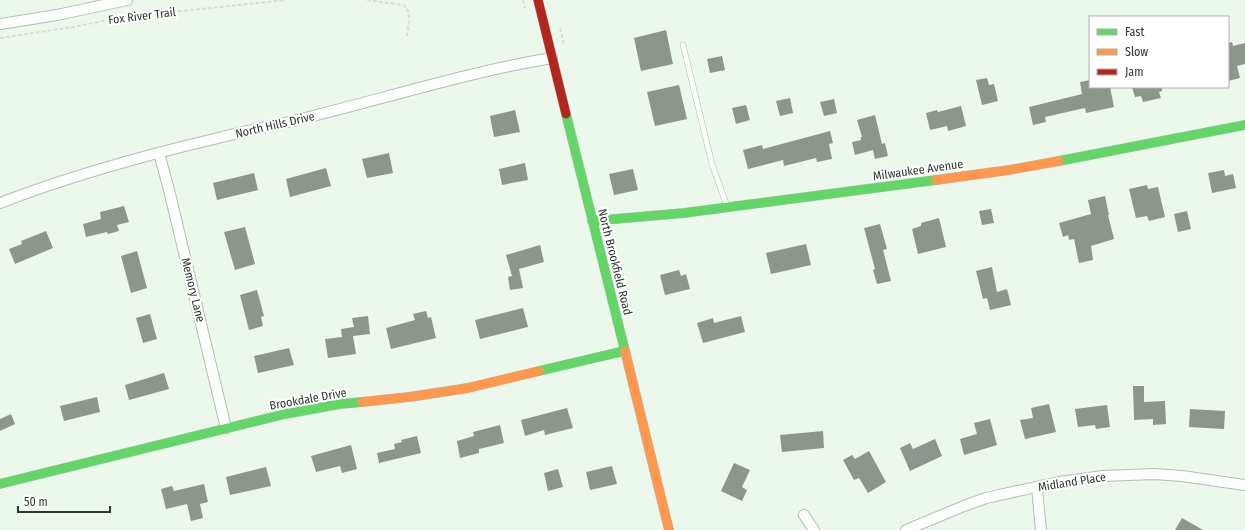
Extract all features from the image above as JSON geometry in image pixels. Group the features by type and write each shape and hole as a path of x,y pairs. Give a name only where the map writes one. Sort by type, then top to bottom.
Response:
{"street":[{"path":"0,24 57,15 127,0"},
{"name":"North Brookfield Road","path":"538,0 668,530"},
{"name":"North Hills Drive","path":"0,202 67,179 159,153 317,115 457,78 530,61 552,58"},
{"name":"Milwaukee Avenue","path":"592,221 727,208 1009,170 1245,125"},
{"name":"Memory Lane","path":"159,153 226,428"},
{"name":"Brookdale Drive","path":"0,484 285,414 340,404 409,397 468,388 624,351"},
{"name":"Midland Place","path":"906,530 986,498 1060,482 1103,476 1154,474 1182,476 1245,485"},
{"path":"1037,488 1041,530"},
{"path":"804,515 814,530"}],"lane":[{"path":"683,45 712,164 727,208"}],"path":[{"name":"Fox River Trail","path":"0,38 73,27 124,17 286,0"},
{"path":"367,0 403,5 406,7 409,13 407,36"}],"building":[{"path":"666,30 673,64 641,71 634,38"},
{"path":"1232,42 1233,46 1245,43 1245,64 1237,66 1240,78 1229,81 1229,43"},
{"path":"722,56 725,70 710,73 707,59"},
{"path":"987,78 989,85 994,84 998,101 982,105 976,80"},
{"path":"1089,80 1089,88 1110,88 1114,107 1086,113 1085,108 1045,117 1046,122 1033,125 1029,107 1082,94 1080,82"},
{"path":"679,85 687,119 655,126 647,92"},
{"path":"1132,88 1162,88 1162,91 1159,92 1161,98 1143,102 1141,96 1135,97"},
{"path":"790,98 793,113 780,116 776,101"},
{"path":"834,99 837,113 824,116 820,102"},
{"path":"746,105 750,120 736,124 732,108"},
{"path":"961,106 966,126 948,131 947,126 930,130 926,113 937,110 938,112"},
{"path":"515,110 520,132 494,137 490,116"},
{"path":"875,115 882,144 885,143 888,156 875,159 873,150 855,155 852,142 861,140 862,137 857,120"},
{"path":"830,131 833,143 829,144 832,159 817,162 816,158 784,166 783,160 748,169 743,150 762,145 763,149"},
{"path":"389,153 393,173 367,178 362,159"},
{"path":"525,163 528,180 502,185 499,169"},
{"path":"326,168 331,186 290,197 286,179"},
{"path":"633,169 638,190 614,195 609,174"},
{"path":"1224,170 1225,176 1233,174 1236,188 1212,193 1208,173"},
{"path":"254,173 258,190 217,200 213,183"},
{"path":"1147,185 1148,189 1158,187 1165,217 1149,221 1147,216 1136,218 1129,189"},
{"path":"1105,196 1114,239 1091,246 1093,260 1079,263 1074,239 1069,240 1068,235 1063,237 1059,223 1091,214 1088,200"},
{"path":"124,206 129,222 117,225 119,231 86,237 83,224 101,219 100,212"},
{"path":"991,209 994,223 982,225 979,211"},
{"path":"1187,211 1191,229 1178,232 1174,214"},
{"path":"939,218 946,247 918,254 912,229 921,226 921,223"},
{"path":"880,224 887,249 883,250 891,281 877,284 873,270 875,269 864,228"},
{"path":"245,227 255,264 235,270 224,232"},
{"path":"46,231 53,248 15,264 9,249 22,244 21,241"},
{"path":"806,244 811,265 771,274 766,253"},
{"path":"540,245 544,262 519,269 523,288 510,290 508,277 512,276 506,255"},
{"path":"137,251 147,288 131,293 121,256"},
{"path":"992,267 997,292 1007,289 1011,305 990,310 987,298 983,299 976,271"},
{"path":"679,270 681,276 686,274 690,289 665,295 660,275"},
{"path":"257,290 264,316 261,317 263,326 249,330 240,295"},
{"path":"523,308 528,327 480,339 475,320"},
{"path":"426,311 428,318 431,317 436,338 391,349 386,328 415,320 413,314"},
{"path":"150,314 157,339 143,343 136,318"},
{"path":"368,316 370,334 353,336 356,354 328,358 325,339 342,337 341,329 354,327 352,318"},
{"path":"741,316 745,332 703,343 697,323 713,318 714,323"},
{"path":"289,348 294,365 258,373 254,356"},
{"path":"164,373 169,389 129,400 125,385"},
{"path":"1133,386 1144,386 1144,402 1165,401 1166,424 1153,425 1153,419 1134,420"},
{"path":"97,397 100,412 64,421 60,406"},
{"path":"1049,404 1056,432 1025,439 1020,420 1033,418 1031,408"},
{"path":"1107,405 1110,427 1096,429 1095,425 1078,427 1075,409"},
{"path":"567,408 573,428 545,435 544,430 525,436 521,420"},
{"path":"1190,409 1225,411 1224,429 1189,427"},
{"path":"11,414 15,424 0,431 0,419"},
{"path":"990,419 997,445 964,455 960,439 977,434 974,423"},
{"path":"500,425 504,443 479,449 479,453 460,458 457,441 474,436 473,432"},
{"path":"823,431 824,448 782,452 780,435"},
{"path":"417,436 421,453 379,463 377,453 395,449 394,444 402,442 401,440"},
{"path":"935,439 942,456 910,471 900,448 910,443 913,449"},
{"path":"351,445 357,469 342,473 340,466 316,472 311,456"},
{"path":"869,451 886,482 868,493 859,478 854,480 843,460 852,455 855,459"},
{"path":"734,463 750,470 742,487 747,490 742,501 721,491"},
{"path":"612,466 617,484 590,490 586,472"},
{"path":"266,467 271,486 230,495 226,477"},
{"path":"558,469 563,487 548,491 544,473"},
{"path":"204,484 208,502 200,504 203,518 191,521 187,504 166,509 161,489 172,486 174,491"},
{"path":"1182,518 1203,530 1175,530"}],"traffic: fast":[{"path":"566,114 625,351"},
{"path":"1059,161 1245,125"},
{"path":"592,221 684,213 936,180"},
{"path":"539,371 624,351"},
{"path":"0,484 285,414 340,404 362,402"}],"traffic: slow":[{"path":"936,180 1009,170 1059,161"},
{"path":"625,351 669,530"},
{"path":"362,402 468,388 539,371"}],"traffic: jam":[{"path":"538,0 566,114"}]}
